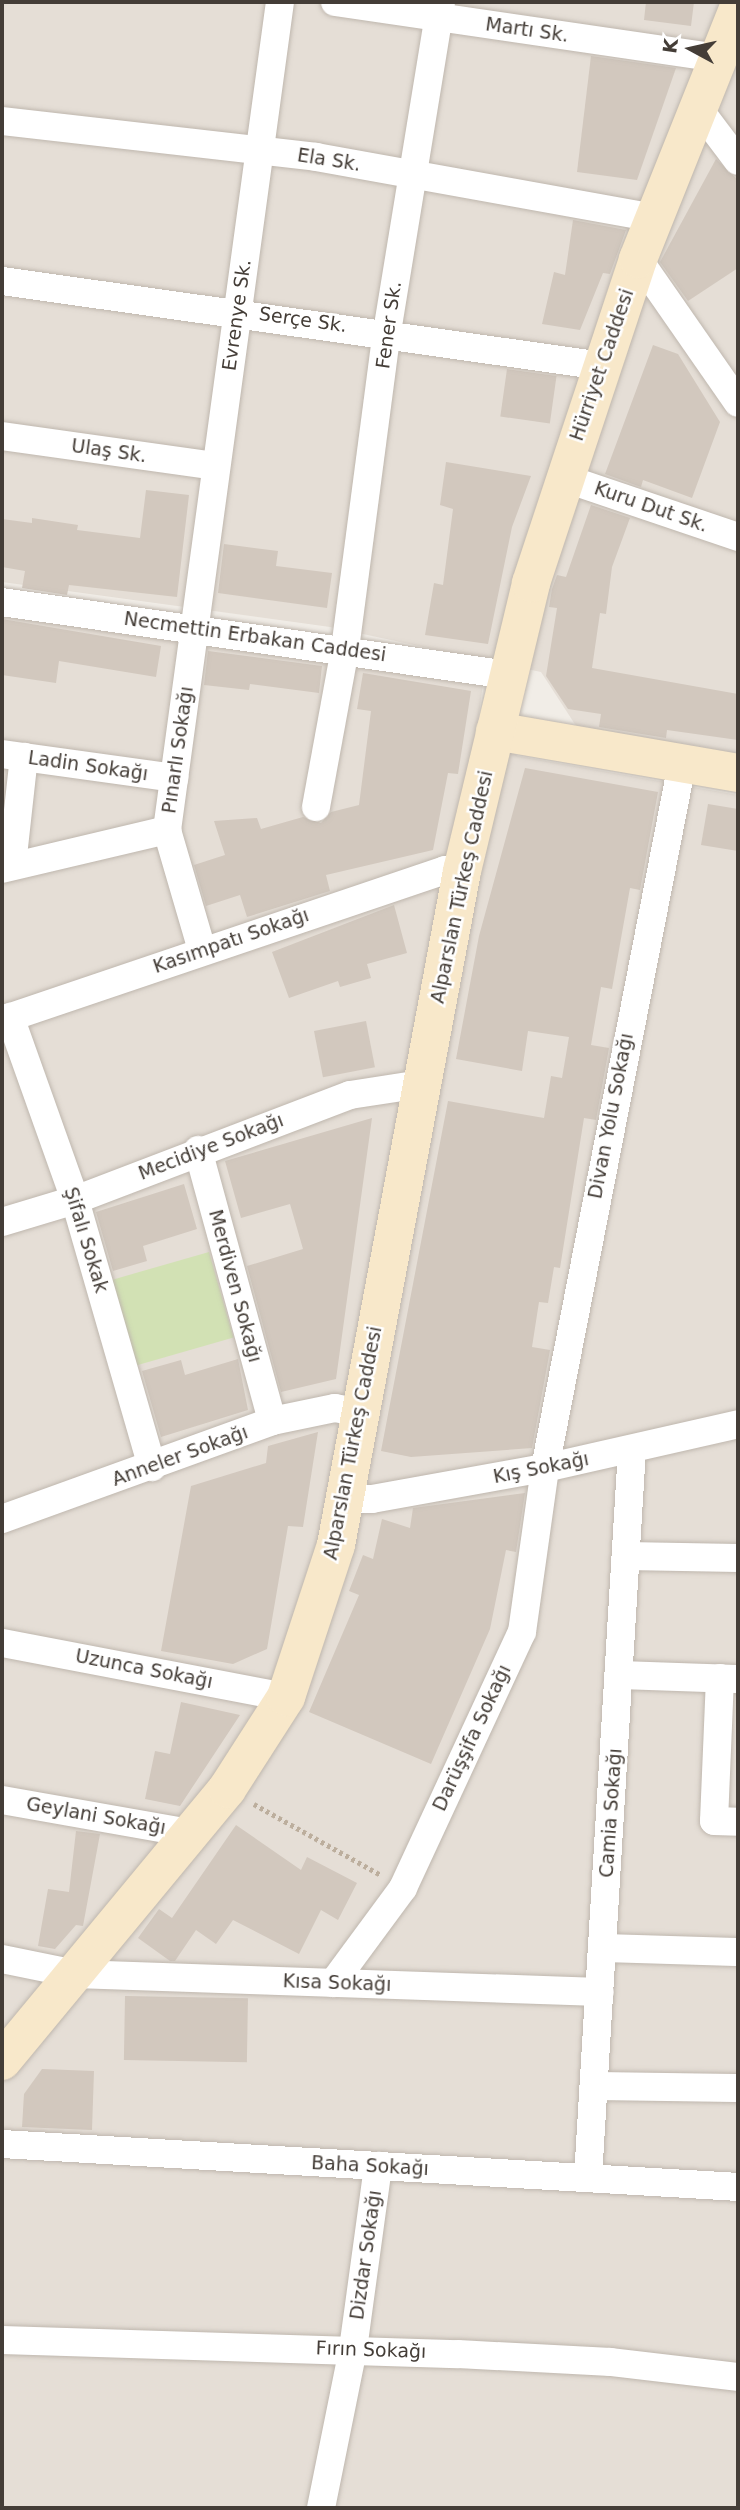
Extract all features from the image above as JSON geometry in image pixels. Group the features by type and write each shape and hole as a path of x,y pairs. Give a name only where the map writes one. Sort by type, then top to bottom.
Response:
{"street":[{"name":"Evrenye Sk.","path":"194,629 281,2"},
{"name":"Martı Sk.","path":"335,2 441,10 719,58"},
{"name":"Hürriyet Caddesi","path":"495,731 508,675 564,478 638,259 738,9"},
{"name":"Fener Sk.","path":"316,807 345,649 411,174 441,10"},
{"path":"698,108 738,161"},
{"name":"Ela Sk.","path":"2,121 260,151 411,174 654,218"},
{"path":"638,259 738,403"},
{"name":"Serçe Sk.","path":"2,281 387,332 603,366"},
{"name":"Ulaş Sk.","path":"2,436 216,466"},
{"name":"Kuru Dut Sk.","path":"564,478 738,537"},
{"name":"Necmettin Erbakan Caddesi","path":"2,602 345,649 508,675"},
{"name":"Pınarlı Sokağı","path":"194,629 167,830 202,950"},
{"path":"495,731 738,773"},
{"name":"Alparslan Türkeş Caddesi","path":"2,2062 227,1790 286,1697 336,1545 463,871 495,731"},
{"path":"13,756 7,867 167,830"},
{"name":"Ladin Sokağı","path":"13,756 174,778"},
{"name":"Divan Yolu Sokağı","path":"545,1468 682,764"},
{"name":"Kasımpatı Sokağı","path":"6,1019 202,950 445,870 463,871"},
{"name":"Şifalı Sokak","path":"6,1019 75,1200 152,1467"},
{"name":"Mecidiye Sokağı","path":"2,1222 75,1200 198,1150 351,1095 422,1084"},
{"name":"Merdiven Sokağı","path":"198,1150 272,1421"},
{"name":"Anneler Sokağı","path":"2,1519 152,1467 272,1421 335,1408 360,1413"},
{"name":"Kış Sokağı","path":"343,1499 372,1499 545,1468 738,1424"},
{"name":"Camia Sokağı","path":"588,2177 632,1449"},
{"name":"Darüşşifa Sokağı","path":"333,1983 403,1888 522,1632 545,1468"},
{"path":"626,1556 738,1558"},
{"name":"Uzunca Sokağı","path":"2,1643 286,1697"},
{"path":"620,1675 729,1679 714,1821 738,1822"},
{"name":"Geylani Sokağı","path":"2,1800 190,1833"},
{"path":"602,1948 738,1952"},
{"name":"Kısa Sokağı","path":"2,1959 75,1973 600,1992"},
{"path":"594,2086 738,2088"},
{"name":"Baha Sokağı","path":"2,2144 738,2187"},
{"name":"Dizdar Sokağı","path":"321,2508 353,2349 378,2166"},
{"name":"Fırın Sokağı","path":"2,2340 353,2349 611,2362 738,2377"}],"path":[{"path":"227,1790 403,1888"}],"shaded area":[{"path":"2,2 738,2 738,757 580,732 541,672 330,627 2,582"},
{"path":"2,610 483,684 477,728 518,756 738,795 738,2508 2,2508"}],"green space":[{"path":"209,1252 234,1338 134,1366 109,1281"}],"building":[{"path":"646,2 694,2 691,26 644,20"},
{"path":"591,56 676,68 637,180 577,172"},
{"path":"716,159 738,180 738,268 688,301 660,262"},
{"path":"573,220 626,230 610,274 603,273 580,330 542,324 554,272 565,275"},
{"path":"653,345 678,354 720,422 692,498 643,480 641,487 605,474"},
{"path":"507,369 557,376 550,423 500,417"},
{"path":"446,462 531,476 512,527 488,644 425,635 434,583 443,585 453,509 440,505"},
{"path":"146,490 189,495 177,597 69,585 67,595 22,588 25,571 2,567 2,519 32,523 32,518 78,525 77,530 140,538"},
{"path":"591,505 630,518 612,567 606,614 600,613 592,668 738,694 738,740 667,730 666,738 599,727 601,714 568,709 546,676 557,608 549,607 552,589 557,575 566,577"},
{"path":"224,544 278,551 276,566 332,573 327,608 218,593"},
{"path":"2,619 161,646 156,677 59,661 56,683 2,675"},
{"path":"208,651 322,666 319,693 250,684 249,690 204,685"},
{"path":"363,673 471,691 458,774 448,773 433,850 326,875 330,891 247,917 240,895 206,906 194,865 225,855 214,821 257,818 261,829 303,817 321,823 331,812 359,805 371,711 357,709"},
{"path":"525,768 658,792 640,890 630,888 612,989 601,987 591,1045 609,1048 596,1120 584,1118 560,1268 554,1267 548,1303 539,1302 532,1347 550,1350 532,1448 411,1457 381,1451 448,1101 544,1118 551,1076 562,1078 569,1037 528,1031 522,1071 456,1059 479,936"},
{"path":"708,804 738,809 738,851 701,845"},
{"path":"394,905 407,953 367,964 371,978 340,987 338,981 289,998 272,952"},
{"path":"366,1021 375,1067 323,1077 314,1031"},
{"path":"372,1118 336,1379 281,1392 247,1266 303,1249 290,1204 241,1218 225,1161"},
{"path":"184,1184 197,1229 143,1246 147,1261 113,1271 96,1212"},
{"path":"238,1359 248,1410 161,1437 142,1371 181,1360 185,1375"},
{"path":"318,1432 303,1527 288,1526 267,1649 233,1664 161,1651 191,1486 266,1463 268,1446"},
{"path":"525,1493 516,1552 506,1550 490,1629 431,1764 309,1712 359,1595 349,1591 363,1555 373,1559 382,1519 410,1528 413,1508"},
{"path":"181,1702 240,1715 180,1806 145,1799 155,1751 170,1754"},
{"path":"236,1825 301,1870 307,1857 357,1883 338,1920 321,1910 299,1954 233,1920 216,1944 196,1930 175,1961 170,1961 138,1938 159,1909 172,1918"},
{"path":"76,1831 100,1834 83,1926 76,1925 55,1949 38,1946 48,1889 69,1892"},
{"path":"125,1996 248,1998 247,2062 124,2060"},
{"path":"42,2069 94,2071 92,2130 22,2127 24,2094"}]}
